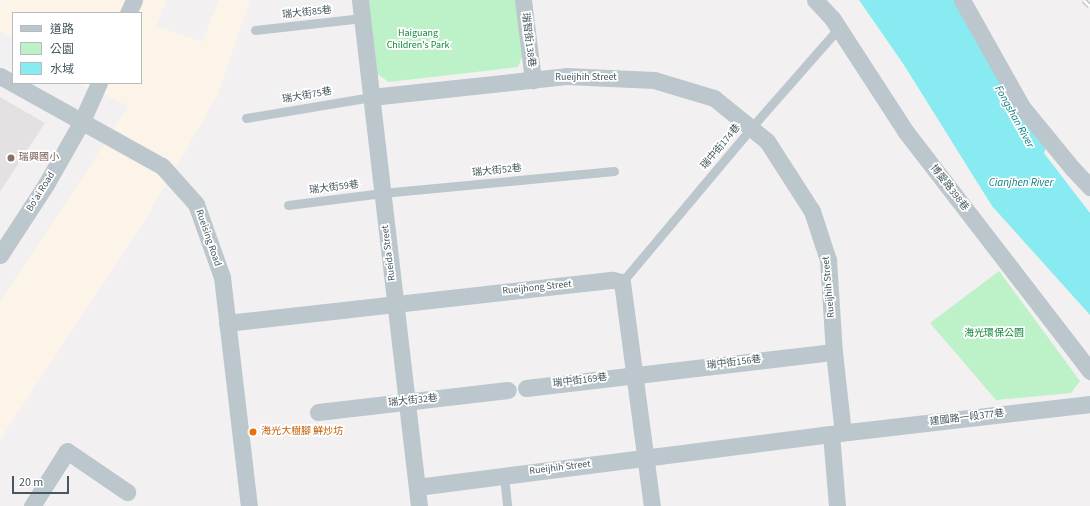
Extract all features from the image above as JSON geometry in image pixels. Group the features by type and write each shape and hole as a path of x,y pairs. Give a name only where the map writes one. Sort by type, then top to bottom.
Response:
{"street":[{"path":"128,12 134,0"},
{"name":"Rueida Street","path":"360,0 419,506"},
{"name":"瑞智街138巷","path":"523,0 533,80"},
{"name":"博愛路398巷","path":"815,0 839,28 906,132 1090,371"},
{"path":"962,0 1022,107 1072,169 1090,187"},
{"name":"Rueising Road","path":"0,76 12,83"},
{"name":"Rueijhih Street","path":"371,97 566,76 654,80 714,98 766,141 812,211 828,260 834,352 837,433 417,487"},
{"name":"Rueising Road","path":"14,84 81,123 162,166 196,204 222,277 249,506"},
{"name":"Bo'ai Road","path":"0,255 45,186 81,123 99,84"},
{"name":"Rueijhong Street","path":"227,323 613,280 622,282"},
{"path":"622,282 652,506"},
{"name":"瑞中街156巷","path":"634,375 834,352"},
{"name":"瑞中街169巷","path":"526,388 634,375"},
{"name":"瑞大街32巷","path":"318,412 508,390"},
{"name":"建國路一段377巷","path":"837,433 1090,404"},
{"path":"837,433 837,506"},
{"path":"32,506 67,451 127,492"}],"lane":[{"name":"瑞大街85巷","path":"255,30 362,18"},
{"name":"瑞中街174巷","path":"622,282 751,128 839,28"},
{"name":"瑞大街75巷","path":"246,118 371,97"},
{"name":"瑞大街52巷","path":"382,193 614,171"},
{"name":"瑞大街59巷","path":"288,205 382,193"},
{"path":"504,476 508,506"}],"shaded area":[{"path":"0,0 167,0 156,26 202,42 219,0 250,0 217,96 144,222 0,440 0,303 129,106 79,84 142,84 142,12 12,12 12,38 0,30"},
{"name":"瑞興國小","path":"0,97 45,123 0,192"}],"green space":[{"name":"Haiguang Children's Park","path":"368,0 518,0 524,52 518,67 389,82 377,74"},
{"name":"海光環保公園","path":"999,271 1080,381 1071,393 996,400 930,323"}],"water":[{"name":"Cianjhen River","path":"859,0 946,0 974,62 1090,213 1090,315 992,206 904,65"}],"waterway":[{"name":"Fongshan River","path":"948,0 1029,145"}],"railway":[{"path":"1084,0 1090,6"}],"place":[{"name":"瑞興國小","path":"11,158"},
{"name":"海光大樹腳 鮮炒坊","path":"253,432"}]}
